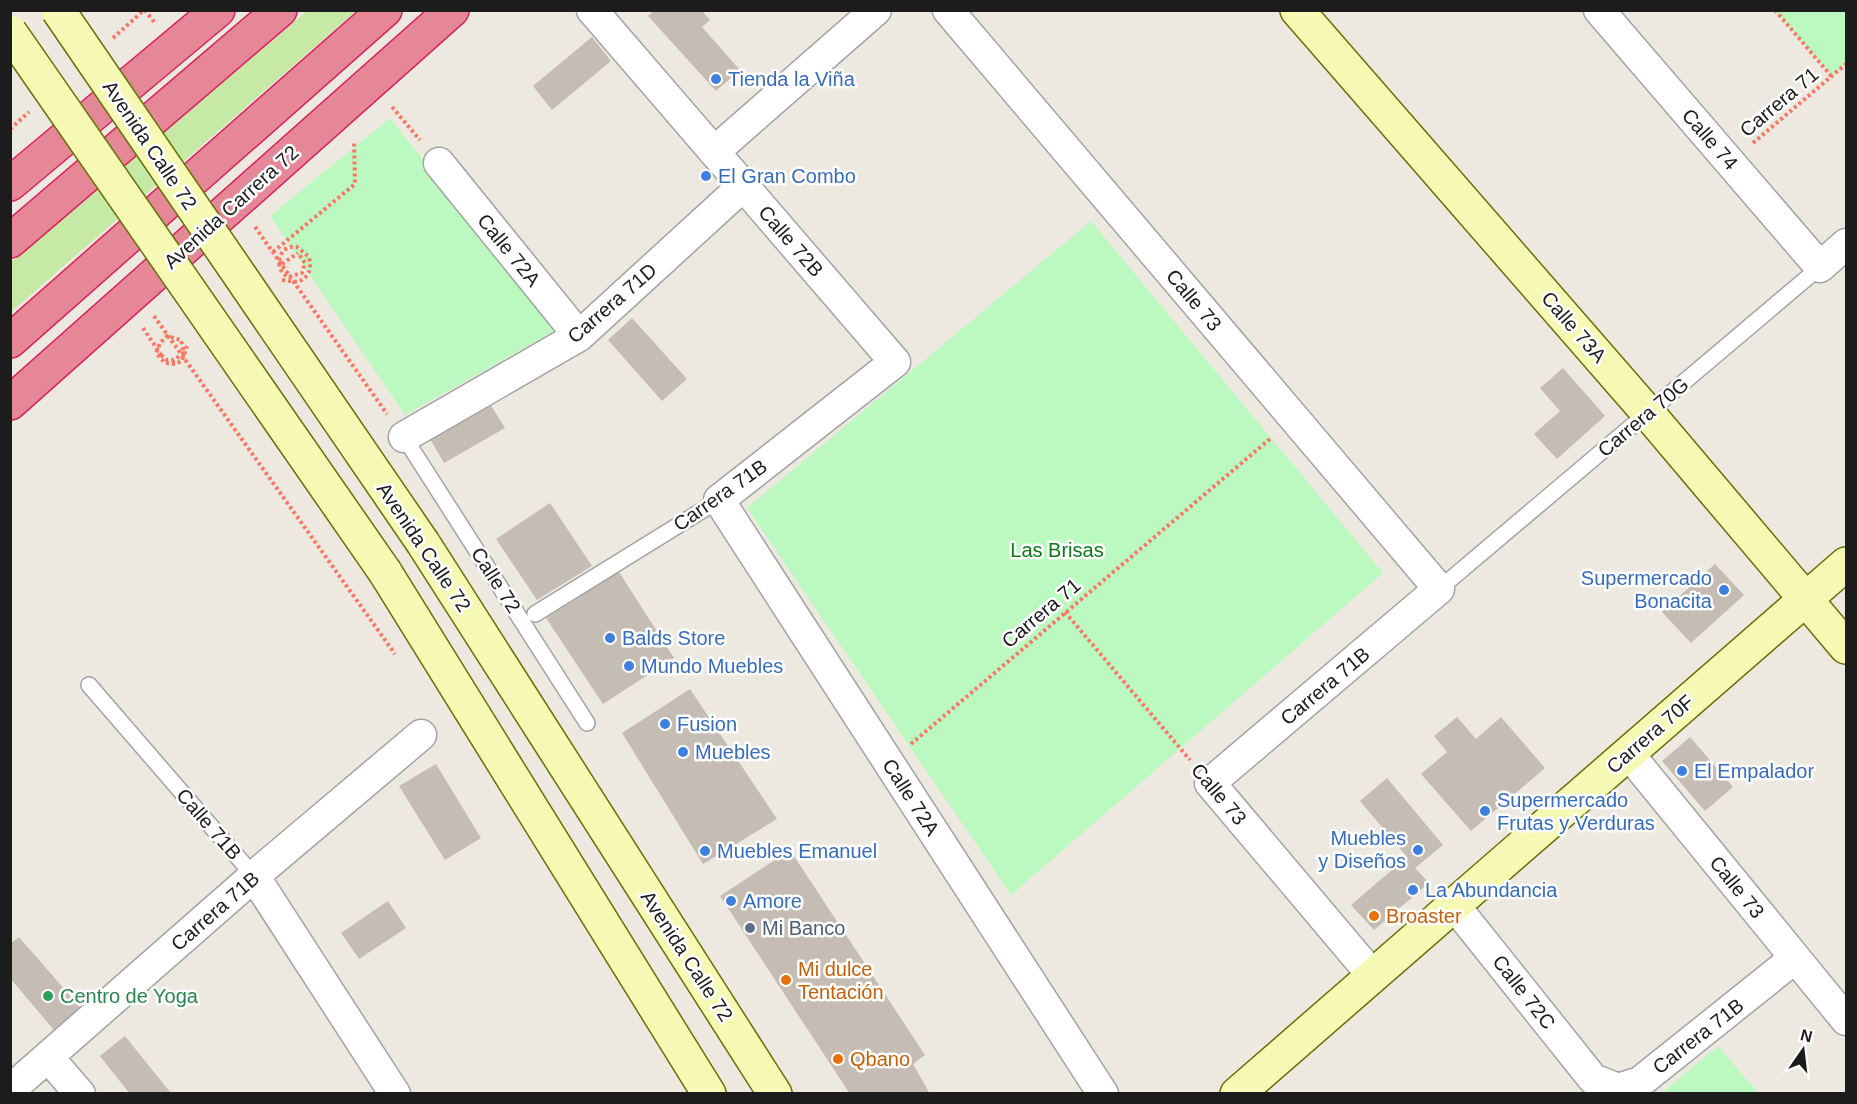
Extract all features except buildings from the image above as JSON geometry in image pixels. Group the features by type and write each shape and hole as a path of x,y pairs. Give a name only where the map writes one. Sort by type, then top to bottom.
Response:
{"highway":[{"path":"10,184 218,10"},
{"path":"10,240 280,10"},
{"path":"10,341 385,10"},
{"name":"Avenida Carrera 72","path":"10,403 452,10"}],"main road":[{"name":"Avenida Calle 72","path":"58,10 423,543 775,1094"},
{"name":"Calle 73A","path":"1297,10 1648,413 1846,647"},
{"path":"10,32 385,572 710,1094"},
{"name":"Carrera 70F","path":"1237,1094 1846,564"}],"street":[{"name":"Calle 72B","path":"592,10 895,362"},
{"path":"714,152 876,10"},
{"name":"Calle 73","path":"948,10 1439,589"},
{"name":"Calle 74","path":"1599,10 1820,267"},
{"name":"Calle 72A","path":"440,163 579,336"},
{"name":"Carrera 71D","path":"404,438 579,336 743,186"},
{"name":"Carrera 70G","path":"1820,267 1846,244"},
{"name":"Carrera 71B","path":"719,500 895,362"},
{"name":"Calle 72A","path":"719,500 1103,1094"},
{"name":"Carrera 71B","path":"1210,783 1439,589"},
{"name":"Carrera 71B","path":"10,1090 254,876 421,735"},
{"name":"Calle 73","path":"1628,753 1846,1020"},
{"name":"Calle 73","path":"1210,783 1373,975"},
{"name":"Calle 71B","path":"254,876 395,1094"},
{"name":"Calle 72C","path":"1454,905 1585,1086"},
{"name":"Carrera 71B","path":"1585,1086 1618,1089 1640,1082 1796,958"},
{"path":"48,1057 80,1094"}],"lane":[{"name":"Carrera 70G","path":"1439,589 1820,267"},
{"name":"Calle 72","path":"404,438 587,723"},
{"name":"Carrera 71B","path":"535,614 719,500"},
{"name":"Calle 71B","path":"89,685 254,876"}],"path":[{"path":"102,10 112,10"},
{"path":"1775,10 1832,76"},
{"path":"104,30 111,40"},
{"name":"Carrera 71","path":"1730,162 1846,64"},
{"path":"371,83 440,163"},
{"path":"30,110 37,120"},
{"path":"273,252 355,184 354,135"},
{"path":"237,201 404,438"},
{"path":"275,273 288,282 297,282 305,278 311,266 309,257 297,247 287,247 283,251 279,268 288,277 302,273 305,263 298,253 282,264"},
{"path":"136,291 399,660"},
{"path":"161,355 171,361 181,356 184,343 175,336 164,339 156,353 165,363 175,364 182,361 188,350 183,338"},
{"name":"Carrera 71","path":"889,762 1294,418"},
{"name":"Calle 73","path":"1065,612 1210,783"}],"green space":[{"path":"307,11 356,11 11,312 11,262"},
{"path":"1775,11 1846,11 1846,64 1832,77"},
{"path":"390,118 558,329 405,415 270,216"},
{"name":"Las Brisas","path":"1091,221 1383,573 1011,895 747,508"},
{"path":"1718,1046 1758,1093 1662,1093"}],"place":[{"name":"Tienda la Viña","path":"716,79"},
{"name":"El Gran Combo","path":"706,176"},
{"name":"Supermercado Bonacita","path":"1724,590"},
{"name":"Balds Store","path":"610,638"},
{"name":"Mundo Muebles","path":"629,666"},
{"name":"Fusion","path":"665,724"},
{"name":"Muebles","path":"683,752"},
{"name":"El Empalador","path":"1682,771"},
{"name":"Supermercado Frutas y Verduras","path":"1485,811"},
{"name":"Muebles y Diseños","path":"1418,850"},
{"name":"Muebles Emanuel","path":"705,851"},
{"name":"La Abundancia","path":"1413,890"},
{"name":"Amore","path":"731,901"},
{"name":"Broaster","path":"1374,916"},
{"name":"Mi Banco","path":"750,928"},
{"name":"Mi dulce Tentación","path":"786,980"},
{"name":"Centro de Yoga","path":"48,996"},
{"name":"Qbano","path":"838,1059"}]}
